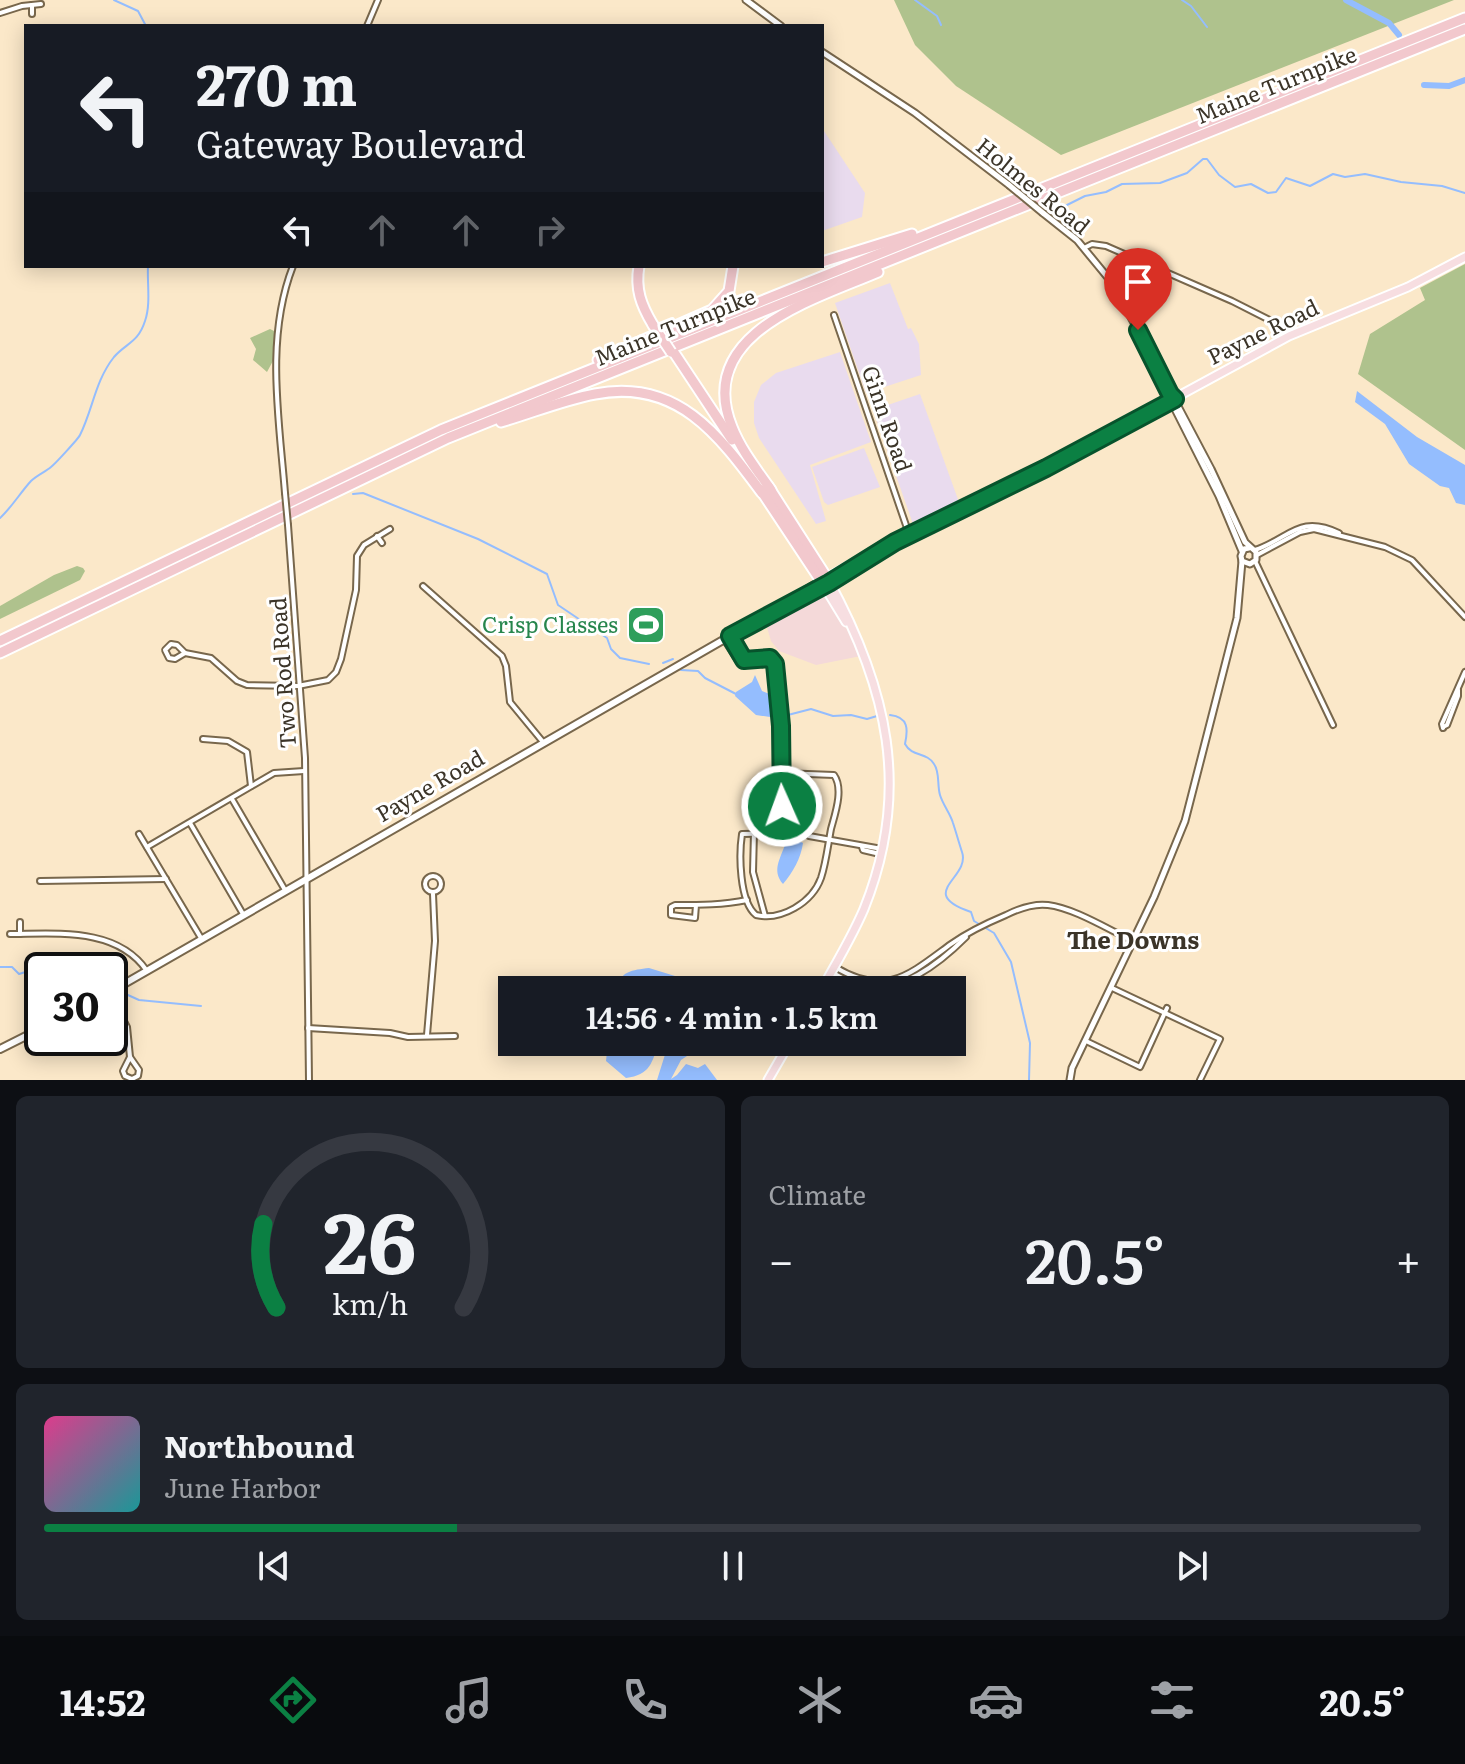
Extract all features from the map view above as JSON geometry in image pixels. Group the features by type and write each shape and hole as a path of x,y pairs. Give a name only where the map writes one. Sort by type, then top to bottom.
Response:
{"highway":[{"name":"Maine Turnpike","path":"0,641 406,446 1465,18"},
{"name":"Maine Turnpike","path":"0,653 448,438 1465,29"},
{"path":"824,261 965,219"},
{"path":"767,492 739,442 727,410 728,377 742,346 760,328 785,313 989,220"},
{"path":"640,268 640,293 647,313 825,582"},
{"path":"528,395 536,387 712,310 729,291 733,268"},
{"path":"448,438 589,395 638,393 675,404 702,421 767,492"}],"main road":[{"name":"Payne Road","path":"128,982 909,534 1046,468 1295,333 1408,287 1465,257"},
{"path":"825,582 845,621 851,626 875,684 885,731 889,793 881,852 864,909 829,976"},
{"path":"0,1049 24,1037"},
{"path":"768,1080 782,1056"}],"street":[{"path":"368,24 378,0"},
{"path":"746,0 778,24"},
{"path":"0,13 41,4"},
{"path":"32,5 32,14"},
{"name":"Holmes Road","path":"824,53 915,113 1009,185 1084,248 1119,293 1172,398"},
{"path":"1084,248 1092,244 1106,246 1232,301 1295,333"},
{"name":"Two Rod Road","path":"292,268 282,299 277,337 305,771 309,1080"},
{"name":"Ginn Road","path":"834,315 909,534"},
{"path":"1172,398 1242,551 1251,558"},
{"path":"1172,398 1333,725"},
{"path":"185,653 174,660 165,651 168,645 173,644 185,653 211,658 242,684 301,685 325,681 338,669 355,593 357,556 364,545 390,529"},
{"path":"1070,1080 1072,1068 1112,988 1189,810 1237,618 1241,579 1251,558 1305,530 1341,534 1407,556 1465,617"},
{"path":"377,536 382,543"},
{"path":"423,586 502,656 510,702 543,742"},
{"path":"727,637 744,660 770,658 775,664 781,726 783,809 793,827 805,835 881,852"},
{"path":"1458,690 1453,711 1443,728 1465,672"},
{"path":"203,739 228,741 247,752 251,786"},
{"path":"147,847 276,772 305,771"},
{"path":"781,773 829,774 836,777 837,805 821,879 815,889 794,909 765,917 752,912 741,871 741,838 745,832 784,833 793,827"},
{"path":"232,798 285,890"},
{"path":"190,823 243,914"},
{"path":"754,832 753,869 765,917"},
{"path":"139,834 201,939"},
{"path":"427,1035 435,932 433,894 441,884 437,877 430,876 425,886 433,894"},
{"path":"40,881 166,879"},
{"path":"696,905 695,918 671,915 673,905 696,905 717,905 747,900"},
{"path":"833,969 857,979 893,981 914,972 970,931 1018,910 1047,905 1068,911 1133,941"},
{"path":"20,922 20,934"},
{"path":"10,934 66,934 113,943 131,951 147,971"},
{"path":"1112,988 1166,1010 1220,1039 1200,1080"},
{"path":"1086,1041 1140,1067 1166,1010"},
{"path":"308,1028 390,1033 413,1038 455,1036"},
{"path":"128,1037 130,1057 139,1070 138,1076 132,1079 125,1076 123,1071 130,1057"}],"shaded area":[{"path":"824,131 865,193 862,217 824,230"},
{"path":"890,283 908,329 911,328 919,344 921,375 866,393 835,303"},
{"path":"840,352 871,442 810,465 826,521 816,524 759,438 754,423 754,402 761,385 776,373"},
{"path":"920,394 960,505 913,524 873,410"},
{"path":"864,448 880,487 828,505 824,502 812,467"},
{"path":"822,593 861,656 816,665 779,651 771,641 766,624"}],"green space":[{"path":"894,0 1454,0 1061,155 956,86 915,45"},
{"path":"1465,264 1465,450 1358,374 1370,334 1425,300 1420,288"},
{"path":"270,329 274,331 274,359 267,372 253,360 256,349 250,338"},
{"path":"77,566 85,571 80,580 0,619 0,606 54,575"}],"water":[{"path":"1357,391 1417,437 1465,465 1465,505 1456,503 1449,488 1440,486 1409,464 1385,424 1355,402"},
{"path":"755,675 762,691 772,695 770,717 756,715 735,696 736,692 752,682"},
{"path":"795,839 803,843 802,849 783,884 779,879 778,864 786,842"},
{"path":"649,968 675,976 623,976"},
{"path":"607,1056 654,1056 645,1071 626,1078 606,1061"},
{"path":"665,1056 687,1056 681,1060 671,1079 686,1064 698,1068 705,1064 717,1080 657,1080"}],"waterway":[{"path":"114,0 138,11 145,24"},
{"path":"915,0 937,16 941,25"},
{"path":"1182,0 1191,6 1207,27"},
{"path":"1346,0 1389,23 1399,35"},
{"path":"1424,85 1449,86 1465,80"},
{"path":"1063,207 1122,184 1160,183 1187,173 1203,159 1207,159 1219,175 1235,187 1251,184 1268,193 1276,192 1286,178 1310,186 1333,174 1345,177 1365,174 1442,186 1465,193"},
{"path":"0,518 31,481 53,465 80,435 108,366 142,328 148,308 148,268"},
{"path":"353,494 363,493 478,539 547,574 558,605 607,638 611,649 620,658 649,664"},
{"path":"663,663 673,659"},
{"path":"681,670 698,671 736,694"},
{"path":"784,716 811,709 833,716 851,715 867,719 877,716"},
{"path":"890,715 904,721 908,748 931,760 936,767 940,795 952,819 963,861 949,885 947,898 971,912 974,921 994,933 1011,962 1030,1043 1029,1080"},
{"path":"0,967 12,967 19,974 24,972"},
{"path":"128,995 139,1000 201,1006"}],"place":[{"name":"Crisp Classes","path":"646,625"}],"district":[{"name":"The Downs","path":"1133,941"}],"route":[{"path":"782,806 781,726 775,664 770,658 744,660 730,636 829,583 895,542 1046,468 1175,399 1138,330"}]}
